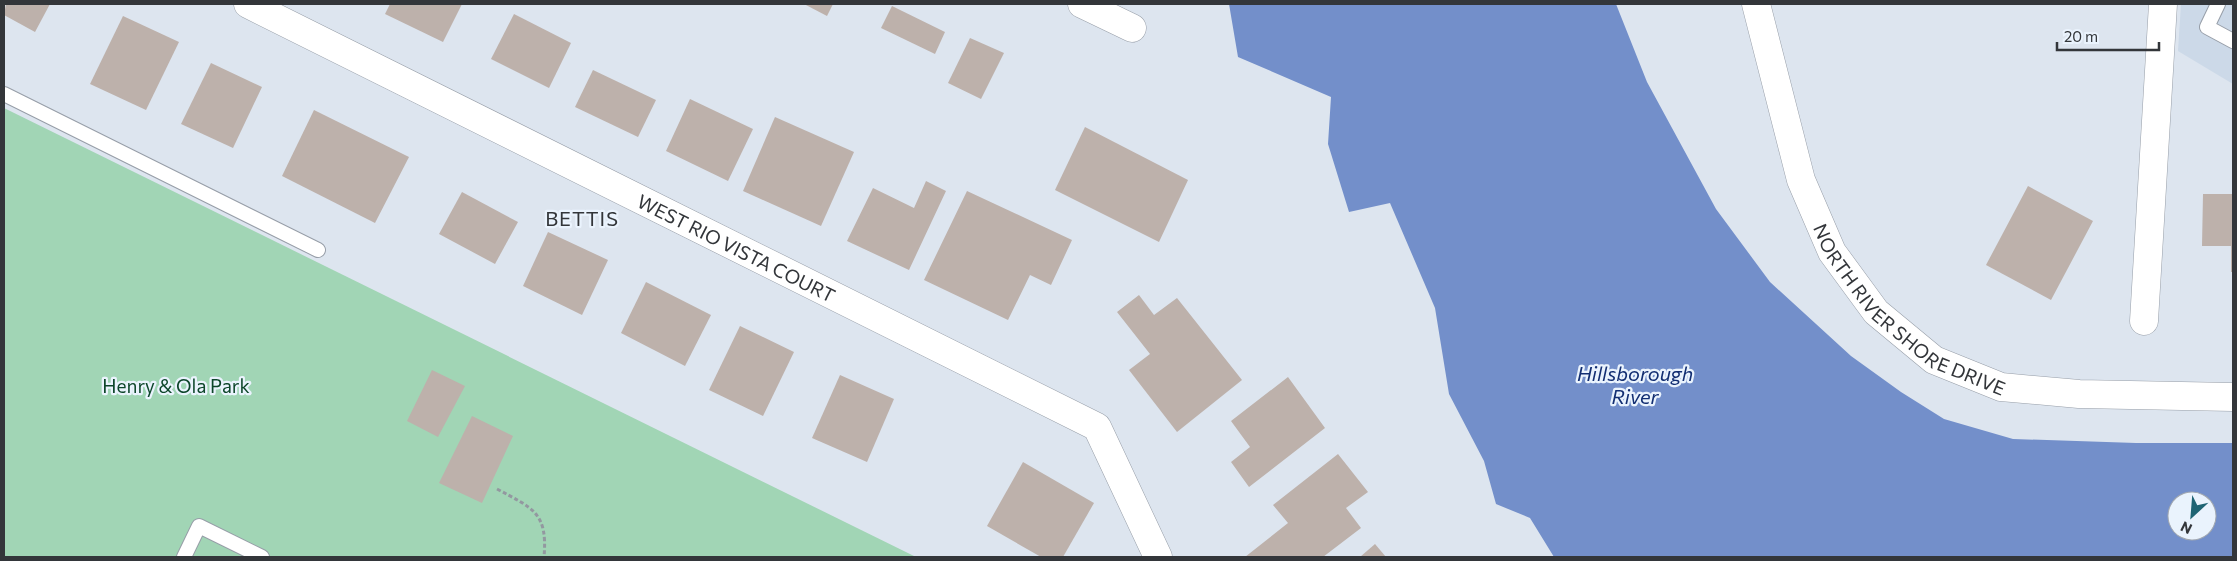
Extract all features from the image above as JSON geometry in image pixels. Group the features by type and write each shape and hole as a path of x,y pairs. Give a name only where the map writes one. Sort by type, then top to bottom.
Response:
{"street":[{"name":"WEST RIO VISTA COURT","path":"248,4 1097,426 1158,557"},
{"path":"1082,4 1132,28"},
{"name":"NORTH RIVER SHORE DRIVE","path":"1756,4 1801,180 1832,252 1876,312 1934,360 2001,388 2079,394 2233,397"},
{"path":"2144,321 2163,4"}],"lane":[{"path":"2218,4 2207,27 2233,41"},
{"path":"4,94 318,250"},
{"path":"184,557 199,526 262,557"}],"path":[{"path":"497,489 531,507 540,517 544,557"}],"shaded area":[{"path":"2181,4 2233,4 2233,84 2178,51"}],"green space":[{"name":"Henry & Ola Park","path":"4,108 916,557 4,557"}],"water":[{"name":"Hillsborough River","path":"1229,4 1616,4 1647,82 1716,209 1770,282 1851,356 1901,392 1944,419 2013,439 2136,443 2233,443 2233,557 1554,557 1530,518 1496,504 1484,461 1449,394 1435,308 1390,203 1349,212 1328,144 1331,97 1238,57"}],"building":[{"path":"6,4 50,4 35,32 4,15"},
{"path":"390,4 462,4 443,42 385,14"},
{"path":"804,4 833,4 827,16"},
{"path":"892,6 945,32 935,54 881,28"},
{"path":"514,14 571,43 549,88 491,59"},
{"path":"123,16 179,42 146,110 90,84"},
{"path":"970,38 1004,53 981,99 948,83"},
{"path":"211,63 262,87 233,148 181,124"},
{"path":"593,70 656,100 638,137 575,107"},
{"path":"690,99 753,129 728,181 666,151"},
{"path":"314,110 409,157 375,223 282,176"},
{"path":"775,117 854,152 821,226 743,191"},
{"path":"1085,127 1188,180 1159,242 1055,190"},
{"path":"926,181 946,191 909,270 847,241 873,188 914,208"},
{"path":"2028,186 2093,221 2051,300 1986,265"},
{"path":"967,191 1072,240 1051,285 1030,275 1008,320 924,280"},
{"path":"462,192 518,222 495,264 439,234"},
{"path":"2203,194 2233,194 2233,272 2231,272 2231,246 2202,246"},
{"path":"548,232 608,260 582,315 523,286"},
{"path":"646,282 711,315 685,366 621,333"},
{"path":"1139,295 1154,315 1177,298 1242,380 1177,432 1129,370 1150,354 1117,312"},
{"path":"740,326 794,352 763,416 709,390"},
{"path":"432,370 465,386 438,437 407,421"},
{"path":"840,375 894,399 867,462 812,438"},
{"path":"1288,377 1325,428 1249,487 1231,462 1250,447 1231,421"},
{"path":"472,416 513,436 482,503 439,483"},
{"path":"1338,454 1368,492 1346,508 1361,528 1323,557 1245,557 1288,523 1273,505"},
{"path":"1023,462 1094,503 1063,557 1041,557 987,526"},
{"path":"1375,544 1386,557 1360,557"}],"district":[{"name":"BETTIS","path":"582,218"}]}
